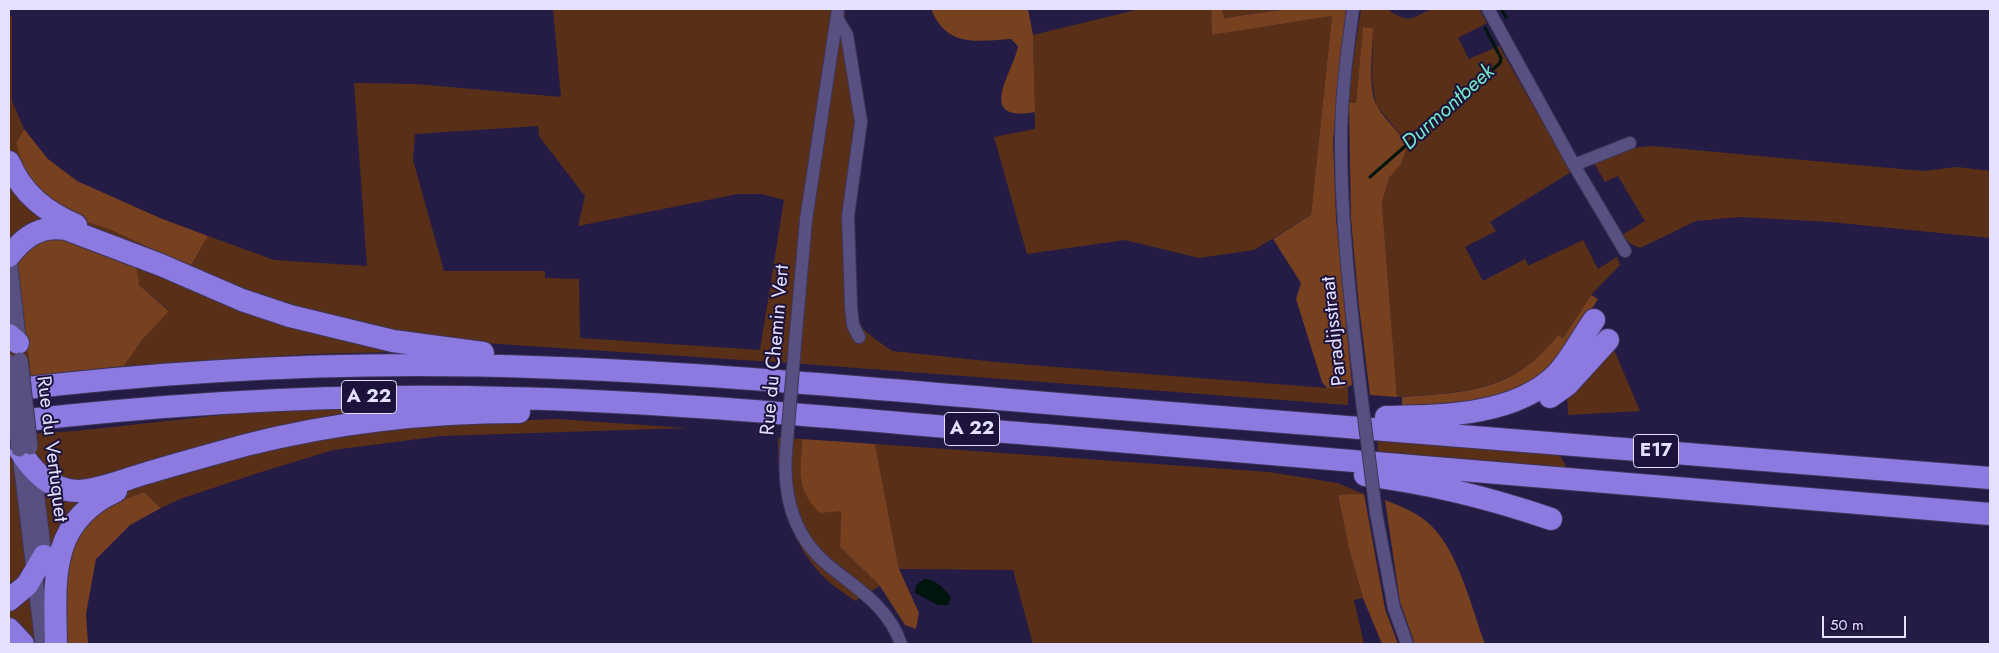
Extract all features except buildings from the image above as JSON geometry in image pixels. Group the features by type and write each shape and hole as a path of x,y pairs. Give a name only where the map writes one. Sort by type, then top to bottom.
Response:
{"highway":[{"path":"9,162 16,178 25,191 52,213 161,265"},
{"path":"9,257 29,235 44,229 59,228 74,231 161,265 258,306 352,332 430,347 583,362 630,372"},
{"path":"1357,417 1414,416 1484,410 1520,400 1540,389 1558,373 1594,320"},
{"path":"1252,420 1320,415 1414,423 1491,417 1524,409 1548,398 1567,384 1608,340"},
{"name":"A 22","path":"9,390 161,375 328,366 494,366 630,372 1322,425"},
{"name":"A 22","path":"9,422 182,405 356,397 512,398 730,410 1331,458"},
{"path":"25,448 33,469 56,486 78,491 106,486 245,445 284,436 408,419 510,412 675,415 730,410"},
{"name":"E17","path":"1322,425 1990,478"},
{"path":"1214,449 1253,461 1385,478 1457,491 1499,501 1551,519"},
{"name":"E17","path":"1331,458 1990,514"},
{"path":"56,644 56,574 64,543 78,518 89,506 105,496 186,462"},
{"path":"9,600 21,592 40,565"},
{"path":"9,629 23,644"}],"street":[{"name":"Paradijsstraat","path":"1353,9 1345,71 1341,140 1349,292 1376,513 1394,608 1407,644"},
{"path":"1488,9 1574,165 1625,251"},
{"name":"Rue du Chemin Vert","path":"838,14 848,35 861,122 848,216 851,307 853,325 859,337"},
{"name":"Rue du Chemin Vert","path":"838,14 806,220 785,477 788,500 794,520 803,536 826,563 883,610 901,644"},
{"path":"1574,165 1630,143"},
{"name":"Rue du Vertuquet","path":"9,257 13,351 40,565 56,644"},
{"name":"Rue du Vertuquet","path":"33,469 40,565 43,644"}],"shaded area":[{"path":"1440,8 1479,9 1487,23 1458,38 1469,59 1499,46 1571,172 1490,222 1496,231 1465,247 1483,281 1525,259 1528,266 1583,240 1598,269 1617,257 1620,265 1591,295 1563,338 1558,335 1541,354 1505,379 1465,390 1397,397 1382,203 1389,178 1401,164 1404,139 1376,105 1372,79 1373,28 1363,27 1356,103 1349,103 1361,9 1390,9 1391,12 1399,16 1411,18"},
{"path":"553,9 845,9 845,47 857,119 844,210 856,313 863,329 875,339 892,351 1005,363 1340,389 1348,387 1348,405 804,364 468,342 392,352 311,354 124,366 142,340 169,310 139,285 17,266 31,376 9,379 9,15 12,16 12,101 24,129 16,143 74,218 109,229 190,267 208,236 274,260 367,266 354,83 416,84 561,97","holes":["538,126 539,136 585,196 578,226 738,194 762,194 784,200 760,350 580,338 579,279 545,278 545,271 444,271 413,160 415,134"]},
{"path":"931,9 1028,9 1033,35 1035,112 1017,113 1006,110 1002,103 1002,92 1018,46 1011,39 975,41 954,36 938,22"},
{"path":"1140,9 1211,9 1212,35 1332,16 1311,215 1254,250 1199,258 1125,240 1027,254 994,137 1035,129 1033,35"},
{"path":"1211,9 1222,9 1224,18 1287,9 1346,9 1333,141 1336,218 1352,385 1340,389 1327,388 1322,382 1296,299 1301,283 1273,239 1311,215 1332,16 1212,35"},
{"path":"1222,9 1287,9 1223,18"},
{"path":"1363,27 1373,28 1371,79 1374,98 1380,111 1407,146 1401,164 1389,178 1382,203 1397,397 1370,395 1351,219 1349,103 1356,103"},
{"path":"24,129 48,159 77,181 160,218 208,236 190,267 109,229 74,218 56,208 26,175 16,143"},
{"path":"1651,146 1923,171 1957,167 1990,171 1990,238 1831,222 1739,217 1696,221 1640,248 1631,244 1622,235 1645,221 1618,176 1605,182 1594,163 1633,148"},
{"path":"64,232 136,265 139,285 169,311 142,340 124,366 31,376 17,266 25,250 34,241"},
{"path":"1591,295 1598,299 1556,365 1507,398 1444,405 1402,405 1402,397 1448,393 1488,386 1524,368 1541,354 1558,335 1563,338"},
{"path":"1612,345 1640,411 1568,415 1567,392"},
{"path":"429,406 438,424 556,419 687,428 441,436 333,450 180,499 161,508 144,492 101,508 64,644 9,644 9,435 75,431 268,410"},
{"path":"778,438 802,439 801,482 841,511 840,547 880,586 855,601 823,576 807,557 798,541 785,509 779,475"},
{"path":"1377,438 1558,452 1568,470 1378,453"},
{"path":"802,439 875,444 899,569 919,613 916,629 905,625 880,586 840,547 841,511 820,513 806,496 801,479"},
{"path":"875,444 1269,472 1337,483 1364,494 1338,496 1349,549 1363,598 1354,600 1364,644 1033,644 1013,570 899,569"},
{"path":"144,492 161,508 130,525 96,559 86,614 88,644 64,644 67,558 82,526 101,508"},
{"path":"1364,494 1385,609 1398,644 1382,644 1363,598 1349,549 1338,495"},
{"path":"1385,500 1426,521 1447,546 1462,578 1485,644 1415,644 1400,602"},
{"path":"925,579 937,583 951,597 948,605 938,605 915,593 917,584"}],"waterway":[{"name":"Durmontbeek","path":"1501,9 1506,17"},
{"name":"Durmontbeek","path":"1370,177 1500,63 1501,58 1485,28"}]}
